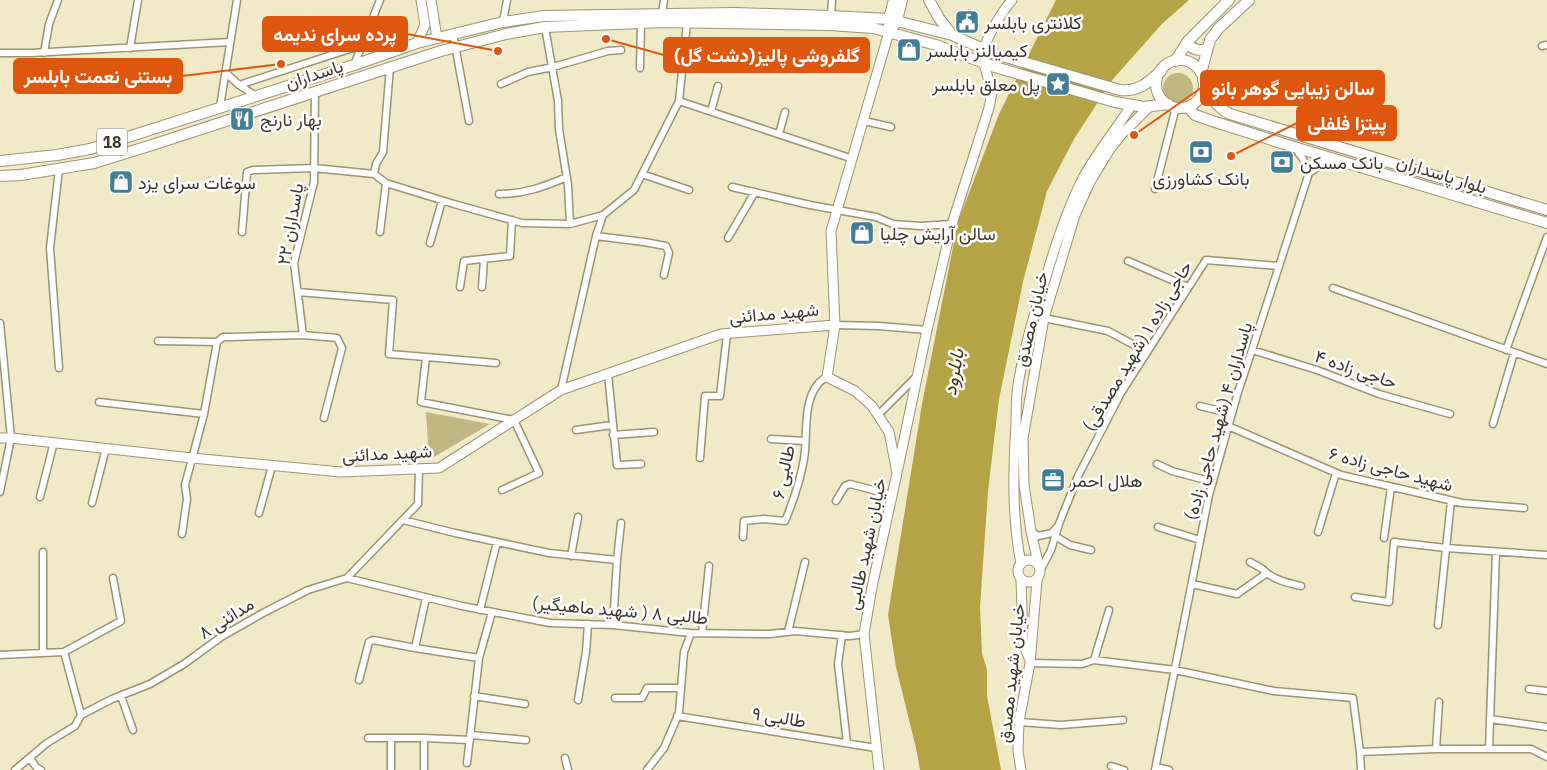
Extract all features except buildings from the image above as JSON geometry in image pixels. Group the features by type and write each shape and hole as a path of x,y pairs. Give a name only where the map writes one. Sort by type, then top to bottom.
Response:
{"main road":[{"path":"893,20 894,0"},
{"path":"889,32 902,0"},
{"path":"929,0 939,18 952,34"},
{"path":"1175,61 1188,41 1229,0"},
{"path":"1131,106 1188,107 1195,103 1204,88 1202,76 1210,40 1218,29 1249,0"},
{"name":"پاسداران","path":"0,161 57,156 90,148 354,66 417,43 503,22 544,16 735,13 893,20 952,34 983,49"},
{"name":"پاسداران","path":"0,176 59,169 94,162 441,51 506,34 545,27 687,23 830,25 873,28 936,45 984,64 1131,106"},
{"path":"437,38 441,51"},
{"path":"1188,41 1188,45 1194,49 1207,49"},
{"path":"983,49 1127,91 1141,87 1168,64 1175,61 1190,63 1196,67 1202,76"},
{"path":"1161,71 1157,88 1160,97 1172,106"},
{"name":"بلوار پاسداران","path":"1202,76 1216,105 1230,114 1547,210"},
{"name":"بلوار پاسداران","path":"1188,107 1195,115 1200,117 1547,223"}],"street":[{"path":"44,53 49,24 58,0"},
{"path":"130,48 138,0"},
{"path":"220,107 237,0"},
{"path":"354,66 380,0"},
{"path":"417,43 424,25 421,0"},
{"path":"431,0 437,38"},
{"path":"503,22 507,0"},
{"path":"662,13 664,0"},
{"path":"831,16 832,0"},
{"path":"983,49 1002,12 1012,0"},
{"path":"640,68 641,23"},
{"path":"242,232 247,172 253,170 314,168 374,174 386,182 522,223 570,224 603,215 634,190 679,101 687,23"},
{"path":"545,27 558,101 559,129 567,177 570,224"},
{"path":"827,377 835,325 831,231 889,32"},
{"path":"453,34 470,121"},
{"path":"0,53 44,53 230,42"},
{"path":"239,85 362,45"},
{"path":"501,84 528,72 553,67 608,51 621,50"},
{"path":"897,473 927,330 952,224 989,108 992,92 984,64"},
{"path":"374,174 376,164 383,152 390,67"},
{"path":"226,73 239,85 256,96"},
{"path":"711,112 718,86"},
{"name":"پاسداران ۲۲","path":"303,335 294,263 314,182 315,91"},
{"path":"679,101 853,159"},
{"name":"خیابان مصدق","path":"1020,564 1013,506 1018,380 1034,315 1067,213 1084,177 1131,106"},
{"name":"خیابان مصدق","path":"1040,566 1030,530 1024,485 1023,438 1044,318 1075,215 1090,182 1110,149 1150,106"},
{"path":"1155,189 1172,106"},
{"path":"779,134 785,112"},
{"path":"864,121 891,127"},
{"path":"1294,147 1309,173 1331,158"},
{"path":"58,368 50,248 59,169"},
{"name":"پاسداران ۴ (شهید حاجی زاده)","path":"1156,769 1213,482 1238,392 1309,173"},
{"path":"642,174 689,190"},
{"path":"499,194 516,194 543,187 567,177"},
{"path":"380,232 386,182"},
{"path":"732,187 810,206 876,217 893,224 921,226 952,224"},
{"path":"728,238 755,192"},
{"path":"430,243 442,200"},
{"path":"561,390 596,236 603,215"},
{"path":"460,287 464,261 510,256 512,220"},
{"path":"596,236 666,246 669,253 664,276"},
{"path":"1506,350 1547,237"},
{"path":"482,287 484,259"},
{"name":"حاجی زاده ۱ (شهید مصدقی)","path":"1040,566 1051,550 1078,476 1121,393 1206,260 1279,266"},
{"path":"1128,262 1188,287"},
{"path":"1333,288 1547,364"},
{"path":"298,292 393,300 389,354 496,363"},
{"path":"1034,315 1108,331 1147,352"},
{"path":"0,323 11,438 0,492"},
{"path":"835,325 927,330"},
{"name":"شهید مدائنی","path":"0,438 341,472 439,468 561,390 721,334 835,325"},
{"path":"700,458 705,396 720,396 727,334"},
{"path":"158,341 217,342 224,337 303,335 337,338 342,348 324,418"},
{"path":"182,534 187,499 185,485 204,414 217,342"},
{"name":"حاجی زاده ۴","path":"1252,350 1317,370 1379,394 1450,414"},
{"path":"1494,424 1514,353"},
{"path":"426,357 421,402 514,420 539,473 502,490"},
{"path":"608,374 617,465 641,464"},
{"path":"878,415 918,375"},
{"name":"خیابان شهید طالبی","path":"827,377 855,391 872,406 889,432 897,473 872,587 864,634 879,770"},
{"name":"طالبی ۶","path":"743,537 744,521 764,519 785,521 797,494 804,457 806,424 811,398 818,384 827,377"},
{"path":"99,402 204,414"},
{"path":"1200,406 1232,414"},
{"path":"576,430 612,425"},
{"name":"شهید حاجی زاده ۶","path":"1228,426 1336,473 1462,504 1524,508"},
{"path":"613,435 654,432"},
{"path":"771,439 805,441"},
{"path":"40,497 54,442"},
{"path":"92,503 106,448"},
{"path":"1157,464 1172,471 1213,482"},
{"path":"258,513 272,466"},
{"name":"مدائنی ۸","path":"15,770 47,743 75,726 81,715 150,684 184,664 221,637 263,613 308,590 347,578 418,504 419,469"},
{"path":"1318,532 1336,473"},
{"path":"836,501 845,486 850,484 892,495"},
{"path":"1384,538 1391,487"},
{"path":"1438,625 1451,501"},
{"path":"571,556 578,517"},
{"path":"403,520 549,554 617,560"},
{"path":"613,625 621,523"},
{"path":"1030,530 1038,536 1048,534 1052,533 1059,524"},
{"path":"1158,527 1200,540"},
{"path":"1055,536 1070,545 1091,550"},
{"path":"480,610 497,542"},
{"path":"1355,597 1389,602 1394,542 1446,548 1547,555"},
{"path":"42,552 43,652"},
{"path":"1489,749 1496,552"},
{"path":"1021,579 1027,582 1037,580 1040,575 1040,566 1026,560 1020,564 1018,570 1021,579 1023,643 1030,663 1082,664 1094,660 1175,670 1274,691 1353,698 1360,752 1360,770"},
{"path":"788,632 805,562"},
{"path":"1250,562 1261,568 1266,574 1284,582 1301,586"},
{"path":"702,633 710,566"},
{"path":"1192,584 1237,594 1266,574"},
{"path":"0,655 64,652 122,621 113,578"},
{"name":"طالبی ۸ ( شهید ماهیگیر)","path":"347,578 480,610 550,623 613,625 691,633 770,634 795,631 842,635 864,634"},
{"name":"خیابان شهید مصدق","path":"1021,770 1018,751 1019,722 1030,663 1037,580"},
{"path":"415,648 426,598"},
{"path":"1094,660 1109,610"},
{"path":"467,763 478,658 492,612"},
{"path":"578,700 586,652 588,624"},
{"path":"647,770 664,748 677,716 684,652 691,633"},
{"path":"842,635 838,664 848,744"},
{"path":"359,680 367,646 373,640 478,658"},
{"path":"64,652 81,715"},
{"path":"615,698 642,698 647,688 681,688"},
{"path":"1528,689 1547,691"},
{"path":"121,696 133,730"},
{"path":"474,696 525,704"},
{"path":"1436,750 1438,702"},
{"name":"طالبی ۹","path":"677,716 876,748"},
{"path":"1490,719 1547,727"},
{"path":"1019,722 1061,725 1123,720"},
{"path":"368,738 526,740"},
{"path":"424,738 424,770"},
{"path":"391,739 391,770"},
{"path":"1360,752 1531,749 1547,757"},
{"path":"30,758 36,767 41,770"},
{"path":"565,758 568,770"},
{"path":"1111,766 1124,770"},
{"path":"1156,769 1169,770"}],"shaded area":[{"path":"1178,73 1189,77 1193,88 1189,99 1178,103 1167,99 1163,88 1167,77"},
{"path":"426,412 490,424 429,460"}],"water":[{"name":"بابلرود","path":"1056,0 1189,0 1162,24 1113,79 1074,139 1047,191 1023,282 999,399 988,491 980,607 982,653 987,670 987,696 1001,770 920,770 896,667 888,615 922,404 958,222 999,114"}],"place":[{"name":"کلانتری بابلسر","path":"967,22"},
{"name":"گلفروشی پالیز(دشت گل)","path":"606,39"},
{"name":"کیمیالنز بابلسر","path":"909,50"},
{"name":"پرده سرای ندیمه","path":"498,51"},
{"name":"بستنی نعمت بابلسر","path":"281,64"},
{"name":"پل معلق بابلسر","path":"1058,84"},
{"name":"بهار نارنج","path":"242,119"},
{"name":"سالن زیبایی گوهر بانو","path":"1134,135"},
{"name":"بانک کشاورزی","path":"1201,152"},
{"name":"پیتزا فلفلی","path":"1231,156"},
{"name":"بانک مسکن","path":"1282,162"},
{"name":"سوغات سرای یزد","path":"121,182"},
{"name":"سالن آرایش چلیا","path":"862,233"},
{"name":"هلال احمر","path":"1053,480"}]}
